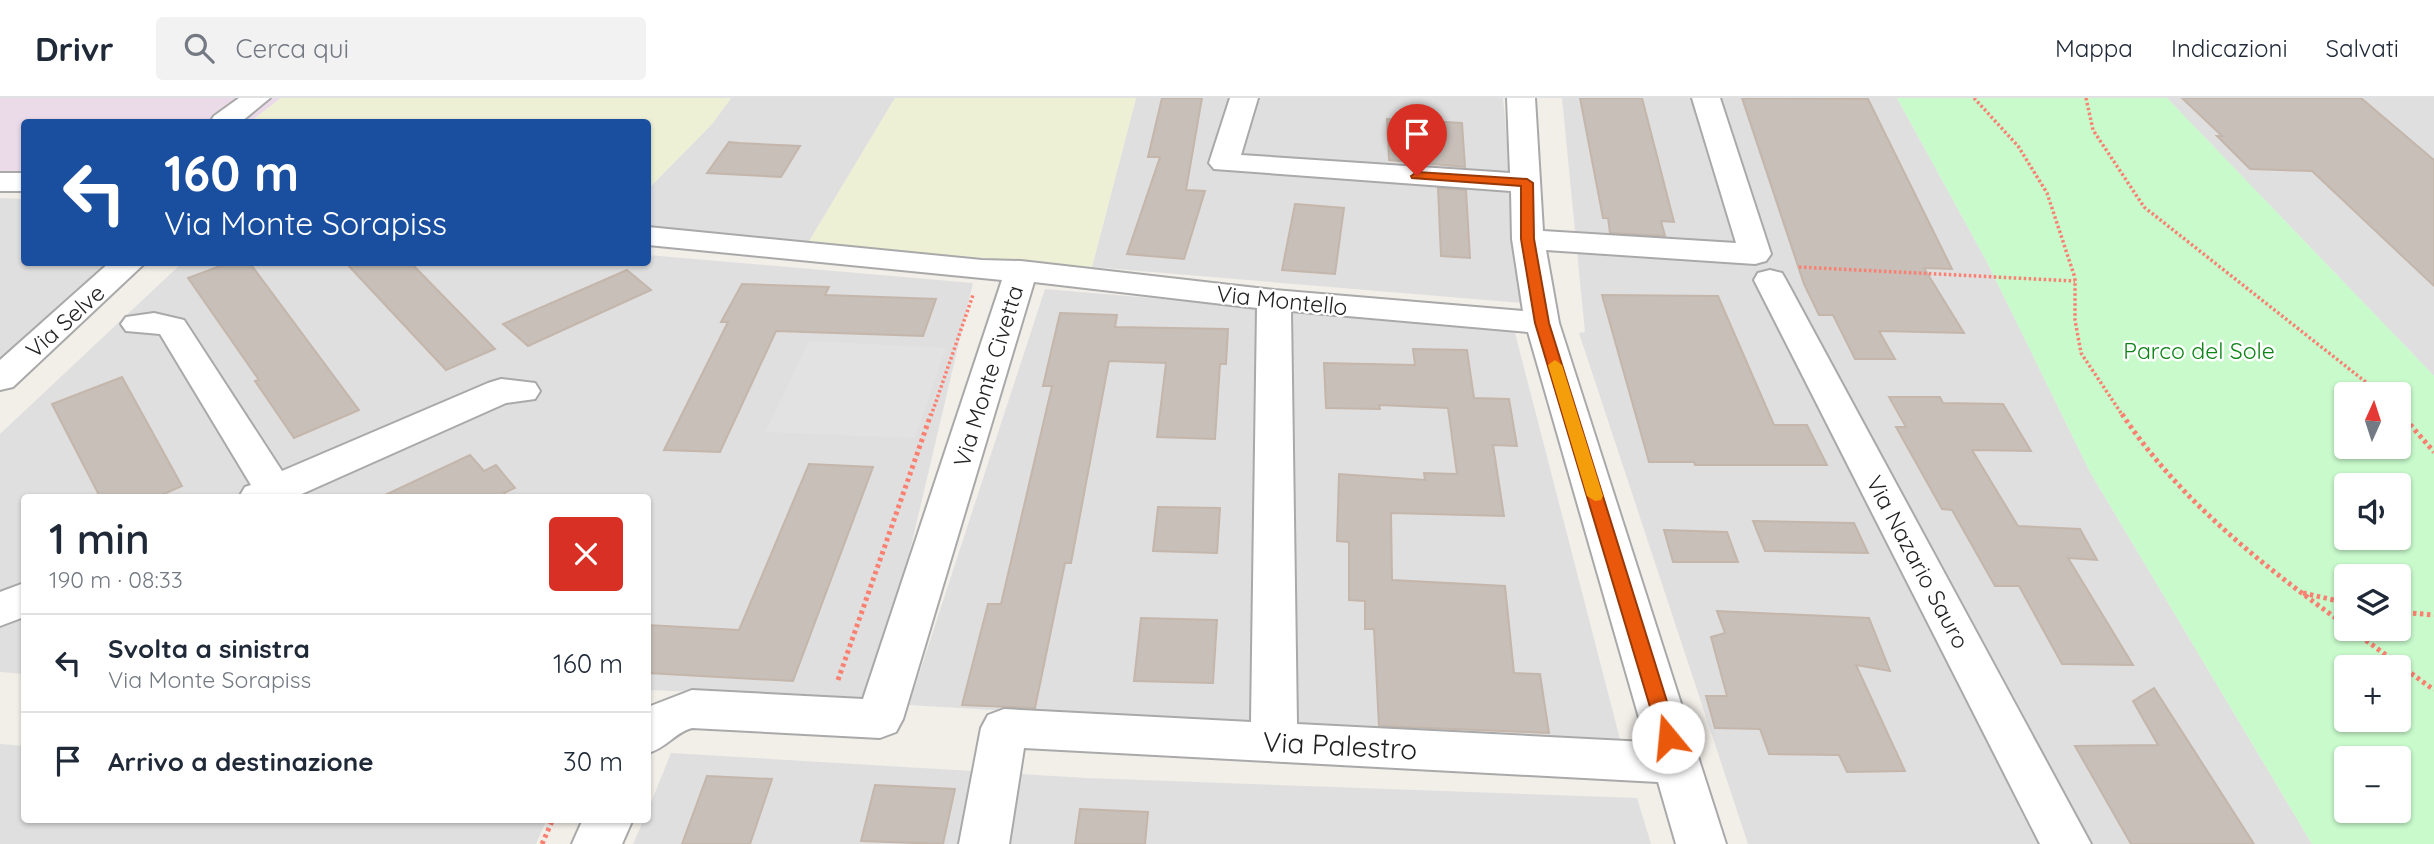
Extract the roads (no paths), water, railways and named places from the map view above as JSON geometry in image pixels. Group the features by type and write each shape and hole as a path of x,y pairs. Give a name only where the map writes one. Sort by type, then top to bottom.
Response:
{"street":[{"path":"228,119 256,98"},
{"path":"1244,98 1224,163 1527,183"},
{"path":"1521,98 1528,239 1542,323 1701,844"},
{"path":"1528,239 1755,254 1706,98"},
{"path":"0,182 21,182"},
{"name":"Via Monte Civetta","path":"651,236 982,270 1021,271 880,719 705,708 679,712 657,726"},
{"name":"Via Selve","path":"0,379 126,266"},
{"name":"Via Montello","path":"1021,271 1274,300 1542,323"},
{"name":"Via Nazario Sauro","path":"1770,280 2066,844"},
{"path":"1274,300 1274,742"},
{"path":"138,324 154,323 172,327 266,494 501,391 522,391"},
{"path":"0,610 21,600"},
{"name":"Via Palestro","path":"984,844 1004,728 1676,763"},
{"path":"597,844 606,823"}],"park label":[{"name":"Parco del Sole","path":"2199,350"}]}
